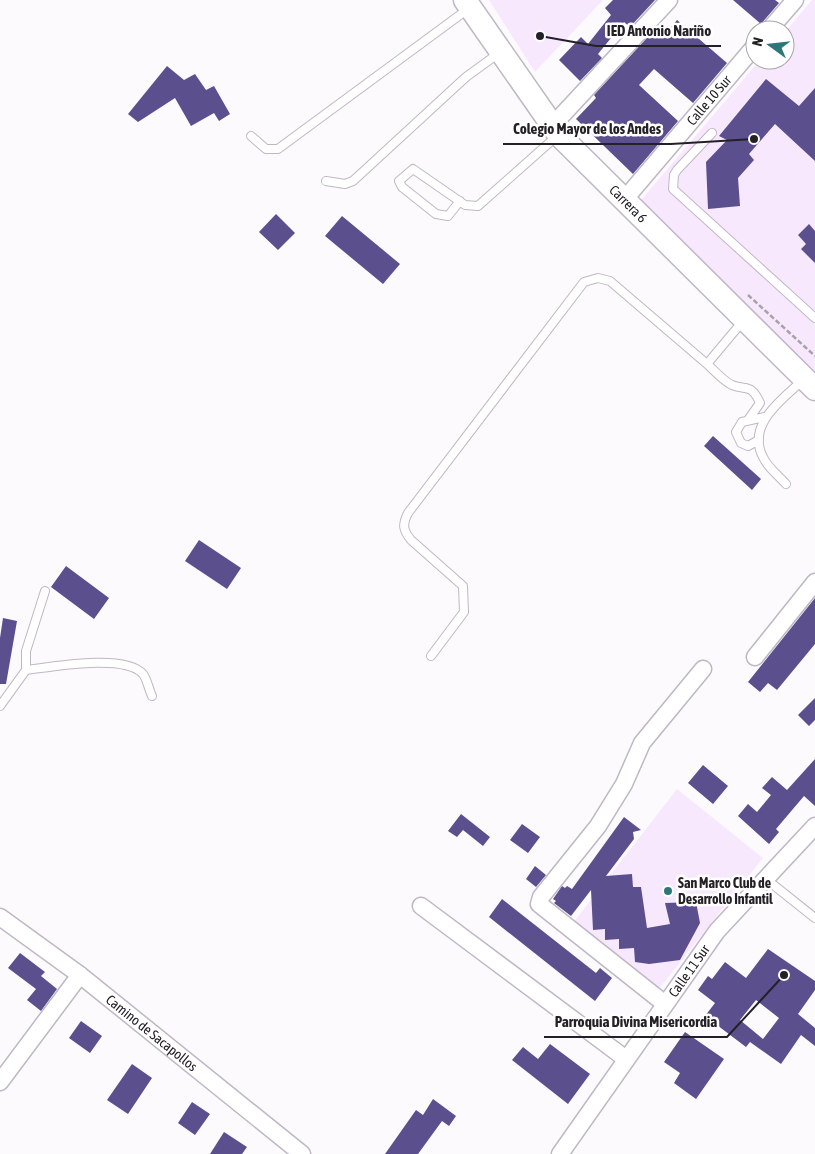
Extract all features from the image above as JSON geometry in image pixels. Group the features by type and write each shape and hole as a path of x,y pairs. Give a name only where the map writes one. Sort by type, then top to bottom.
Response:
{"main road":[{"name":"Carrera 6","path":"467,4 555,130 810,384"}],"street":[{"path":"555,130 669,0"},
{"path":"778,20 795,0"},
{"name":"Calle 10 Sur","path":"624,200 745,58"},
{"path":"756,657 815,582"},
{"path":"665,1004 539,904 541,897 598,826 624,784 642,743 703,669"},
{"name":"Calle 11 Sur","path":"560,1154 717,931 815,826"},
{"path":"420,906 626,1059"},
{"name":"Camino de Sacapollos","path":"0,916 80,975 302,1154"},
{"path":"0,1082 80,975"}],"lane":[{"path":"251,136 266,149 278,149 467,4"},
{"path":"326,181 345,184 353,180 466,77 500,52"},
{"path":"460,202 448,216 436,214 402,187 399,181 413,169 465,205 478,206 555,130"},
{"path":"712,133 677,170 674,175 673,189 815,318"},
{"path":"432,656 464,612 463,586 412,540 404,531 403,523 408,513 584,282 598,278 610,281 731,385 748,388 760,403 748,420"},
{"path":"707,364 745,320"},
{"path":"759,440 748,446 738,438 739,425 748,420 765,417 810,384"},
{"path":"765,417 759,440 763,457 786,484"},
{"path":"0,706 26,670 26,651 45,591"},
{"path":"26,670 71,664 129,666 143,674 152,696"},
{"path":"766,879 815,918"}],"shaded area":[{"path":"489,0 603,0 535,72"},
{"path":"812,0 815,0 815,379 631,212 752,70 795,70 795,20"},
{"name":"San Marco Club de Desarrollo Infantil","path":"677,789 763,858 658,990 573,923"}],"building":[{"path":"613,0 655,0 630,27 624,22 598,54 602,58 580,81 559,60 581,37 588,44 611,15 605,8"},
{"path":"733,0 775,0 779,3 764,20 756,20"},
{"path":"677,20 727,63 693,103 654,69 639,85 678,121 633,174 576,119 596,98 594,95 658,26 666,33"},
{"path":"167,66 184,80 195,74 206,90 214,86 230,114 219,121 214,113 191,126 175,98 138,122 128,114"},
{"path":"766,79 799,106 815,88 815,161 775,124 749,154 754,160 738,178 740,206 708,209 706,162 727,140 719,136"},
{"path":"276,214 295,233 278,250 259,232"},
{"path":"342,216 400,264 383,284 325,236"},
{"path":"809,224 815,231 815,263 801,249 806,244 798,235"},
{"path":"713,436 761,479 752,490 704,446"},
{"path":"199,540 241,568 227,589 185,561"},
{"path":"66,566 109,598 94,619 51,587"},
{"path":"815,598 815,644 777,690 768,683 760,692 748,682"},
{"path":"3,618 17,621 6,684 0,684 0,638"},
{"path":"815,698 815,720 809,726 798,715"},
{"path":"815,759 815,806 804,796 776,829 779,832 769,844 738,816 748,804 757,812 771,795 762,788 772,777 787,790"},
{"path":"703,765 728,786 713,804 688,783"},
{"path":"461,814 490,837 483,846 463,830 457,837 448,831"},
{"path":"624,817 641,830 633,832 634,839 606,876 632,874 633,887 641,887 647,928 670,924 665,903 696,902 700,923 680,960 649,964 635,962 634,948 619,949 619,939 605,940 605,929 593,930 591,890 571,916 554,903 556,901 553,899 562,886 572,889"},
{"path":"522,824 540,837 528,853 510,840"},
{"path":"535,866 546,875 536,887 526,879"},
{"path":"502,899 596,973 600,968 612,978 595,1001 489,917"},
{"path":"768,949 815,981 815,990 798,1014 815,1028 815,1046 801,1035 781,1064 750,1042 746,1047 705,1016 715,1003 698,990 708,976 712,979 725,962 746,978","holes":["756,1000 779,1018 763,1039 740,1020"]},
{"path":"20,953 45,972 41,976 57,989 41,1011 27,1000 36,989 8,968"},
{"path":"81,1021 102,1036 90,1053 69,1038"},
{"path":"685,1032 724,1059 696,1099 674,1083 680,1073 664,1062"},
{"path":"550,1044 590,1074 568,1104 512,1060 523,1047 538,1059"},
{"path":"132,1064 152,1078 128,1114 107,1100"},
{"path":"433,1099 456,1116 449,1126 442,1121 418,1154 385,1154 416,1110 423,1115"},
{"path":"192,1102 210,1114 195,1135 178,1123"},
{"path":"224,1132 247,1147 242,1154 210,1154"}],"place":[{"name":"IED Antonio Nariño","path":"540,36"},
{"name":"Colegio Mayor de los Andes","path":"754,139"},
{"name":"San Marco Club de Desarrollo Infantil","path":"668,891"},
{"name":"Parroquia Divina Misericordia","path":"784,975"}]}
